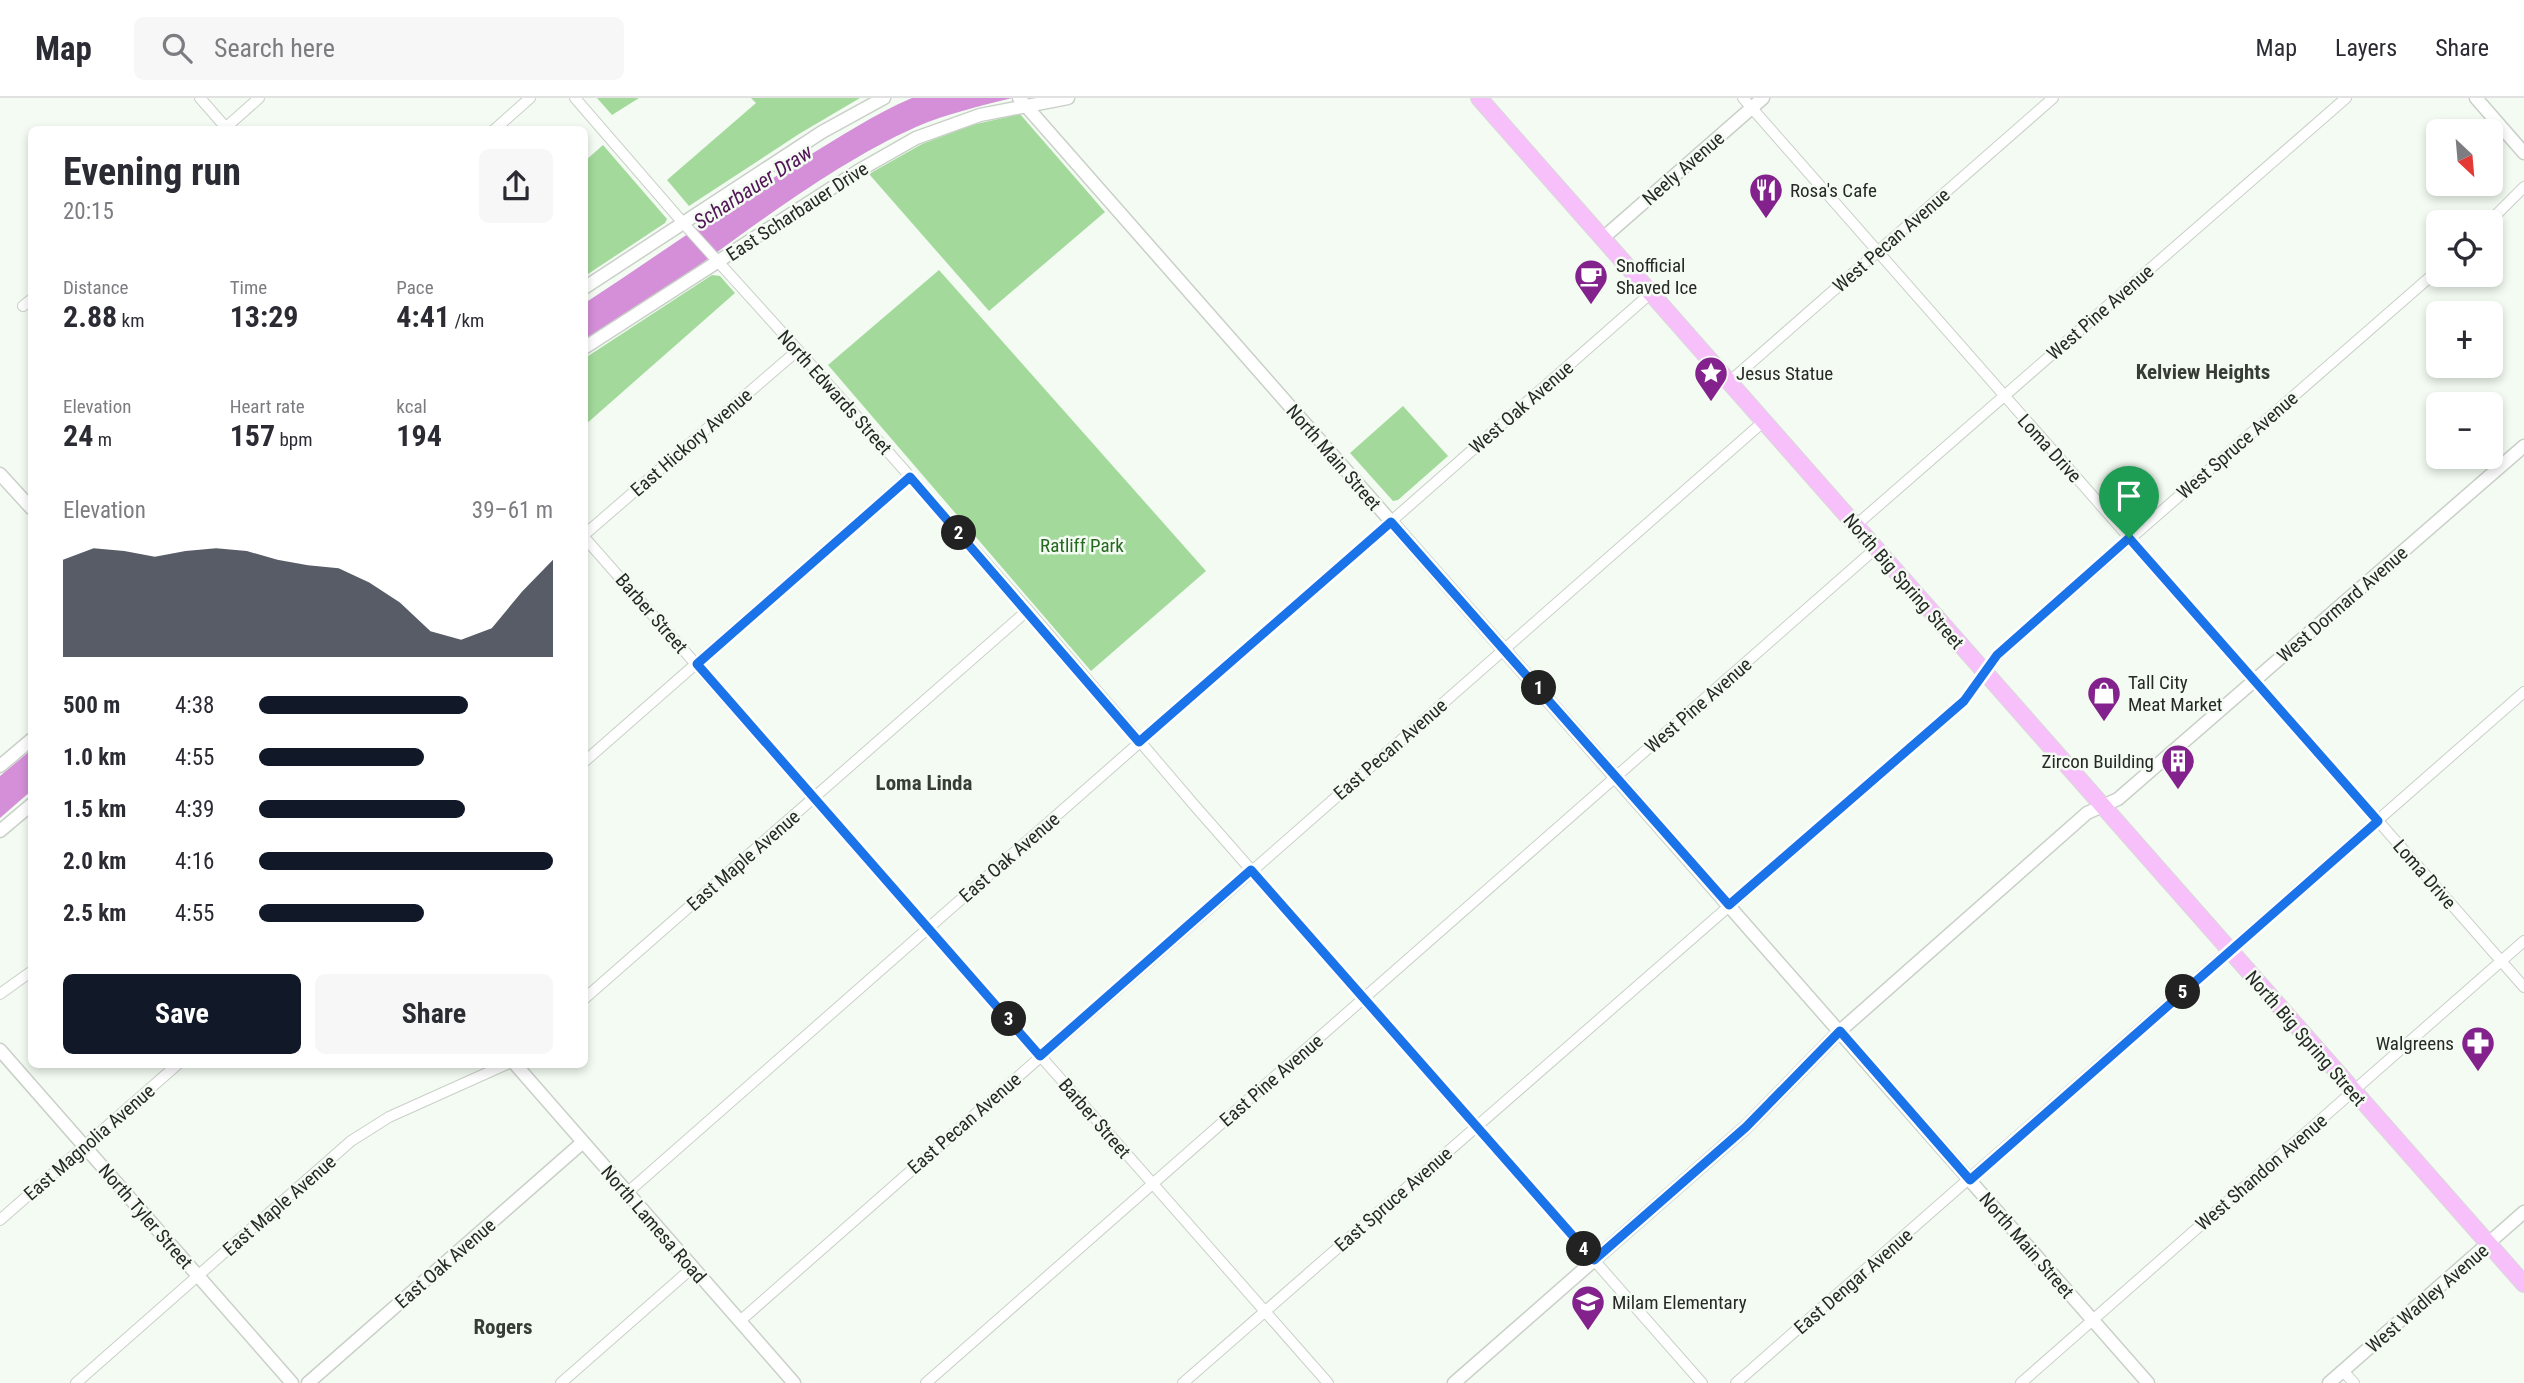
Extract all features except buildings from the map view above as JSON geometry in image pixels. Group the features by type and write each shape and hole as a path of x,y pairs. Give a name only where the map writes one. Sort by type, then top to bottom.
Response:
{"highway":[{"name":"North Big Spring Street","path":"1483,99 1763,422 2524,1284"}],"street":[{"path":"200,98 223,126"},
{"path":"228,126 259,98"},
{"path":"498,126 530,98"},
{"name":"North Edwards Street","path":"575,98 1028,610 1139,742 1702,1383"},
{"path":"588,285 822,132 884,98"},
{"name":"East Scharbauer Drive","path":"588,345 858,171 916,138 958,121 1022,102 1068,98"},
{"name":"Neely Avenue","path":"1603,238 1747,103 1763,98"},
{"name":"West Pecan Avenue","path":"1729,382 2053,98"},
{"name":"West Pine Avenue","path":"1855,526 2346,98"},
{"path":"2476,98 2524,153"},
{"name":"North Main Street","path":"1022,102 2148,1383"},
{"name":"Loma Drive","path":"1747,103 2524,987"},
{"path":"2501,210 2524,187"},
{"name":"West Spruce Avenue","path":"1729,905 1964,701 1997,655 2426,280"},
{"name":"West Oak Avenue","path":"1391,522 1651,293"},
{"path":"23,306 28,302"},
{"name":"East Hickory Avenue","path":"588,533 798,350"},
{"path":"1504,648 1763,422"},
{"name":"West Dormard Avenue","path":"1454,1383 1746,1127 1840,1031 2087,813 2118,799 2524,446"},
{"path":"0,474 28,505"},
{"path":"588,759 910,477"},
{"name":"East Oak Avenue","path":"628,1192 1391,522"},
{"name":"Barber Street","path":"588,541 1328,1383"},
{"name":"West Pine Avenue","path":"1616,777 1875,549"},
{"name":"East Maple Avenue","path":"588,995 1028,610"},
{"name":"East Pecan Avenue","path":"740,1321 1504,648"},
{"name":"East Dengar Avenue","path":"1736,1383 2524,692"},
{"path":"0,766 28,742"},
{"name":"East Pine Avenue","path":"926,1383 1616,777"},
{"path":"0,831 28,807"},
{"name":"East Spruce Avenue","path":"1182,1383 1729,905"},
{"name":"West Shandon Avenue","path":"2021,1383 2524,941"},
{"path":"0,994 28,974"},
{"name":"North Tyler Street","path":"0,1050 292,1383"},
{"name":"East Magnolia Avenue","path":"0,1220 173,1068"},
{"name":"East Maple Avenue","path":"76,1383 361,1133 389,1117 498,1068"},
{"name":"North Lamesa Road","path":"518,1068 794,1383"},
{"name":"East Oak Avenue","path":"308,1383 583,1142"},
{"name":"West Wadley Avenue","path":"2329,1383 2524,1212"},
{"path":"561,1383 692,1268"},
{"path":"2343,1371 2354,1383"}],"green space":[{"path":"597,98 639,98 612,115"},
{"path":"751,98 860,98 799,134 689,206 667,180 756,103"},
{"path":"1020,114 1105,212 989,311 869,174 922,144 972,125"},
{"path":"603,145 667,219 665,223 588,274 588,158"},
{"name":"Ratliff Park","path":"939,270 1206,571 1091,671 828,365"},
{"path":"712,275 720,276 735,293 588,422 588,356"},
{"path":"1403,406 1448,456 1398,500 1393,501 1350,453"}],"shaded area":[{"path":"912,98 1012,98 927,122 862,155 807,189 588,338 588,301 777,175"},
{"path":"28,753 28,794 0,818 0,776"}],"place":[{"name":"Rosa's Cafe","path":"1766,220"},
{"name":"Snofficial Shaved Ice","path":"1591,306"},
{"name":"Jesus Statue","path":"1711,403"},
{"name":"Tall City Meat Market","path":"2104,723"},
{"name":"Zircon Building","path":"2178,791"},
{"name":"Walgreens","path":"2478,1073"},
{"name":"Milam Elementary","path":"1588,1332"}],"district":[{"name":"Kelview Heights","path":"2203,372"},
{"name":"Loma Linda","path":"924,783"},
{"name":"Rogers","path":"503,1327"}],"route":[{"path":"910,477 1028,610 1139,742 1391,522 1729,905 1964,701 1997,655 2129,538 2378,821 1970,1180 1840,1031 1746,1127 1594,1260 1251,870 1040,1056 697,664 910,477"}],"water label":[{"name":"Scharbauer Draw","path":"753,187"}]}
